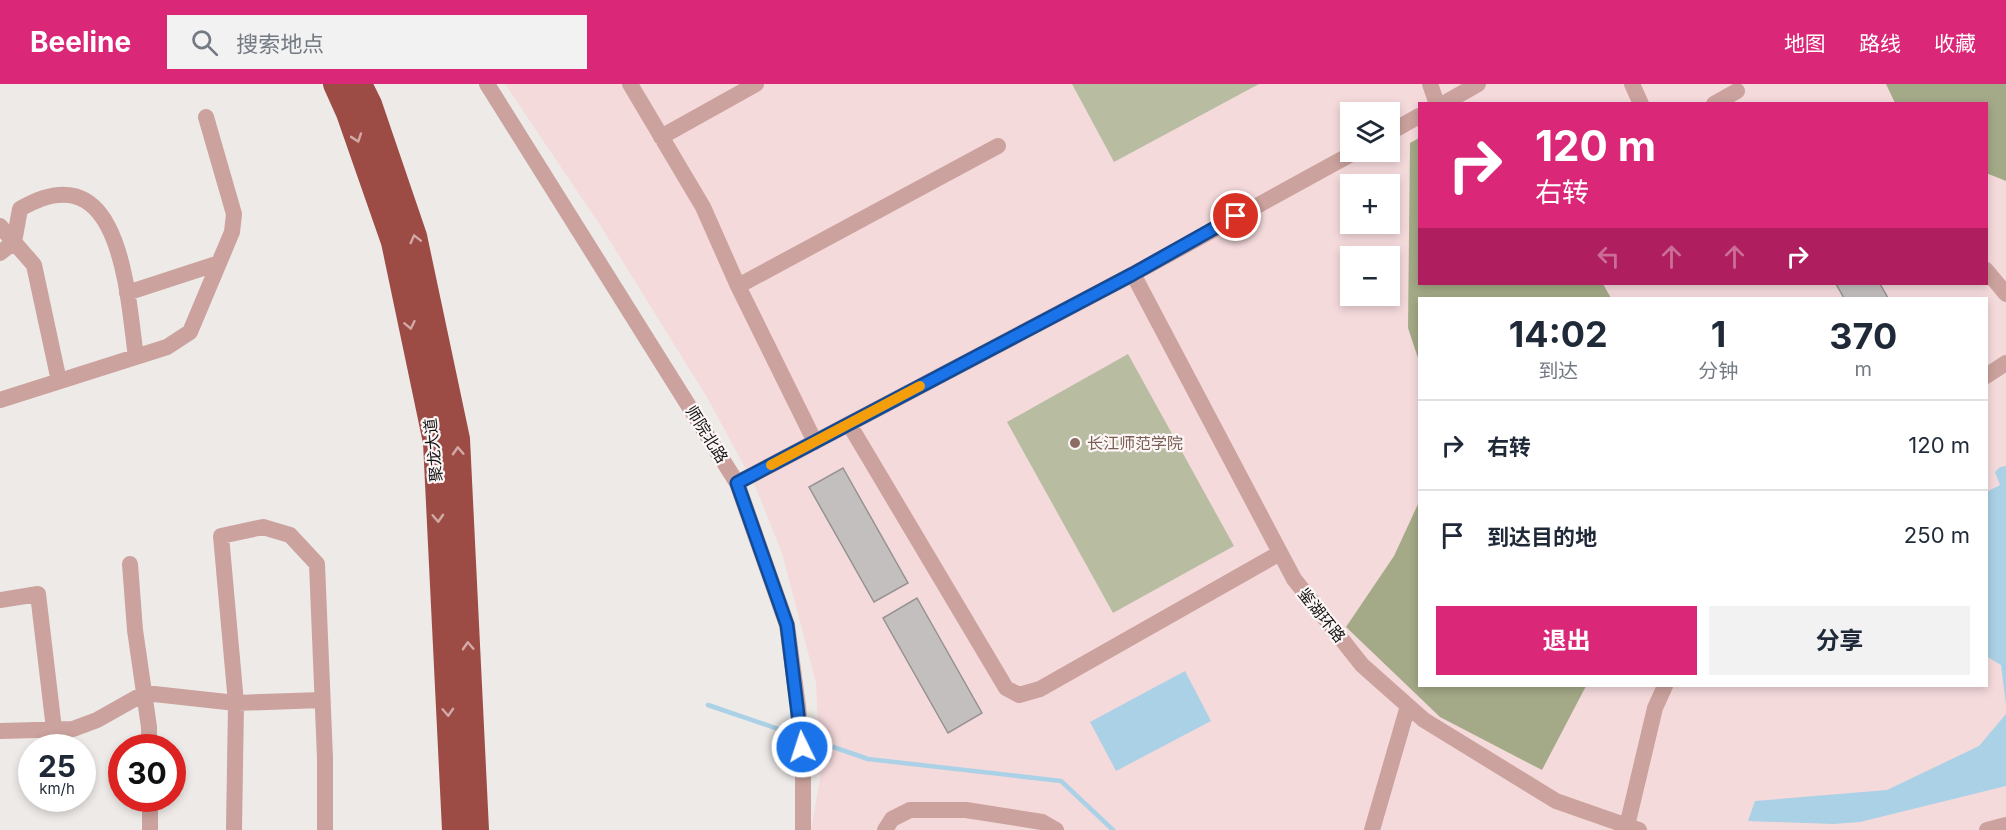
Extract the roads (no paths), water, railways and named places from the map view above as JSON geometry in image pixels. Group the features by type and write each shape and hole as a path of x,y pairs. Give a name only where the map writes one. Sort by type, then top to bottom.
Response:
{"highway":[{"name":"聚龙大道","path":"335,84 348,113 393,242 435,442 454,830"},
{"name":"聚龙大道","path":"360,84 370,104 415,236 458,439 477,830"}],"street":[{"name":"师院北路","path":"487,84 737,483 787,625 798,706 803,768 803,830"},
{"path":"630,84 703,207 738,286 815,442"},
{"path":"662,137 756,84"},
{"path":"1430,84 1436,102"},
{"path":"1446,102 1478,84"},
{"path":"1632,84 1640,102"},
{"path":"1718,102 1738,93"},
{"path":"0,400 167,347 190,332 232,232 234,214 206,117"},
{"path":"1400,127 1418,117"},
{"path":"738,286 998,146"},
{"path":"737,483 1133,274 1340,160"},
{"path":"0,253 14,242 20,209 39,198 64,195 84,199 110,226 121,254 136,357"},
{"path":"0,226 34,265 59,381"},
{"path":"127,293 219,263"},
{"path":"1988,272 2006,294"},
{"name":"鉴湖环路","path":"1133,274 1294,579 1362,665 1424,720 1556,801 1633,828"},
{"path":"1988,375 2006,363"},
{"path":"849,424 1006,688 1019,694 1040,689 1280,553"},
{"path":"234,830 236,704 221,536 263,526 290,534 316,564 325,830"},
{"path":"130,564 135,630 145,693 148,734"},
{"path":"0,600 38,594 54,729"},
{"path":"1633,828 1655,708 1665,687"},
{"path":"0,731 73,729 97,720 145,693 236,704 322,700"},
{"path":"1372,830 1408,706"},
{"path":"885,830 892,819 910,810 966,810 1042,822 1056,830"},
{"path":"150,812 150,830"},
{"path":"1987,830 2006,825"}],"water":[{"path":"2006,466 2006,705 2001,665 1988,657 1988,491 2000,485 1995,472 2000,467"},
{"path":"1185,671 1211,721 1116,771 1090,722"},
{"path":"2006,714 2006,786 1860,822 1833,824 1748,821 1755,801 1887,790 1979,746"}],"waterway":[{"path":"708,705 796,735"},
{"path":"804,737 868,759 1061,781 1113,830"}],"place":[{"name":"长江师范学院","path":"1075,443"}]}
